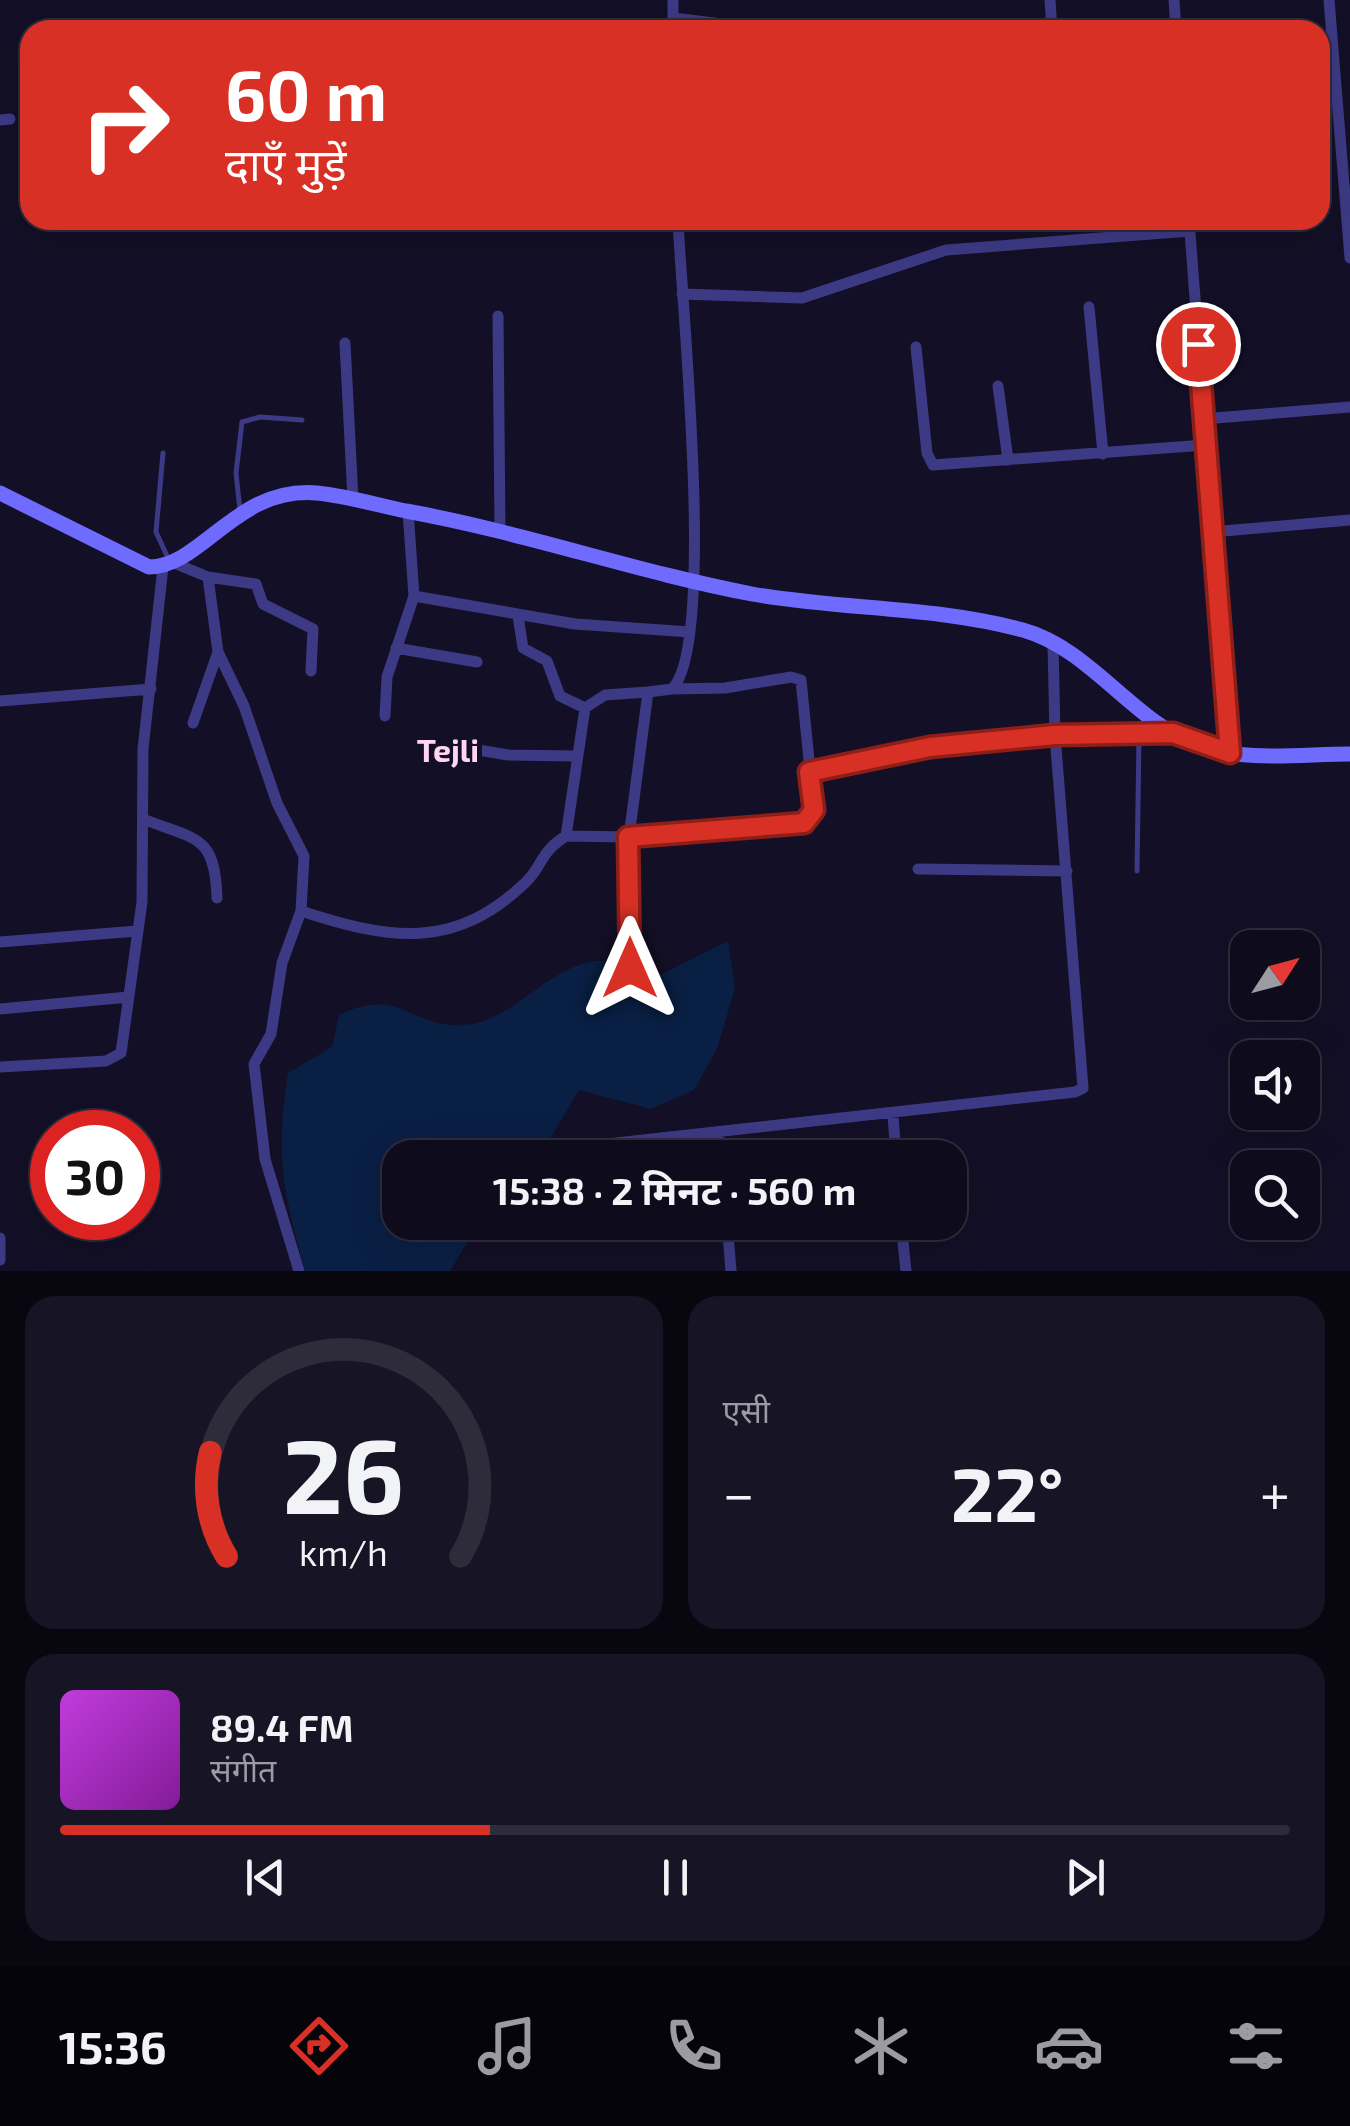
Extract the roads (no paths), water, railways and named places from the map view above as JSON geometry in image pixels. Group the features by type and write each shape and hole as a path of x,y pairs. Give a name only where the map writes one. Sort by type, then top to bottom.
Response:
{"street":[{"path":"1329,0 1350,258"},
{"path":"672,688 683,674 696,582 679,230"},
{"path":"682,294 802,298 946,250 1148,230"},
{"path":"1189,230 1230,753"},
{"path":"1089,307 1104,454"},
{"path":"498,316 500,531"},
{"path":"345,343 353,500"},
{"path":"916,347 929,460 940,467 1205,446"},
{"path":"998,386 1008,460"},
{"path":"1203,419 1350,406"},
{"path":"0,493 150,567 168,565 208,577 256,584 263,604 313,629 311,672"},
{"path":"0,1067 114,1059 124,1043 138,931 143,748 168,565 258,502 290,493 353,500 500,531 757,595 953,616 1026,630 1053,644 1173,733 1230,753 1350,754"},
{"path":"384,716 387,677 414,596 408,511"},
{"path":"1212,532 1350,520"},
{"path":"208,577 218,652 244,706 276,803 304,856 301,911 282,964 271,1034 254,1064 264,1159 299,1271"},
{"path":"414,596 518,616 690,632"},
{"path":"518,616 523,648 547,661 560,696 586,708"},
{"path":"644,1140 893,1115 1083,1088 1055,735 1053,644"},
{"path":"396,648 477,662"},
{"path":"193,723 218,652"},
{"path":"301,911 363,928 436,933 455,930 528,881 543,852 566,836 628,837 804,823 814,810 804,686 796,677 726,688 672,688 604,695 586,708 575,756 566,836"},
{"path":"0,702 151,689"},
{"path":"630,968 628,837 648,692"},
{"path":"809,772 930,747 1055,735 1173,733"},
{"path":"455,746 508,756 575,756"},
{"path":"142,819 190,836 207,848 216,865 217,898"},
{"path":"918,868 1067,871"},
{"path":"0,942 138,931"},
{"path":"0,1010 129,997"},
{"path":"893,1115 895,1140"},
{"path":"718,1132 719,1140"},
{"path":"0,1238 0,1260"},
{"path":"727,1240 730,1271"},
{"path":"903,1240 906,1271"}],"lane":[{"path":"240,514 236,474 242,422 260,417 302,420"},
{"path":"163,454 156,532 168,565"},
{"path":"1137,871 1139,734"}],"water":[{"path":"728,941 735,988 717,1049 694,1090 651,1109 579,1090 549,1140 382,1140 382,1240 469,1240 450,1271 305,1271 283,1174 282,1128 288,1073 332,1047 339,1015 377,1004 431,1021 464,1025 499,1014 578,965 603,961 656,977"}],"district":[{"name":"Tejli","path":"448,751"}]}
